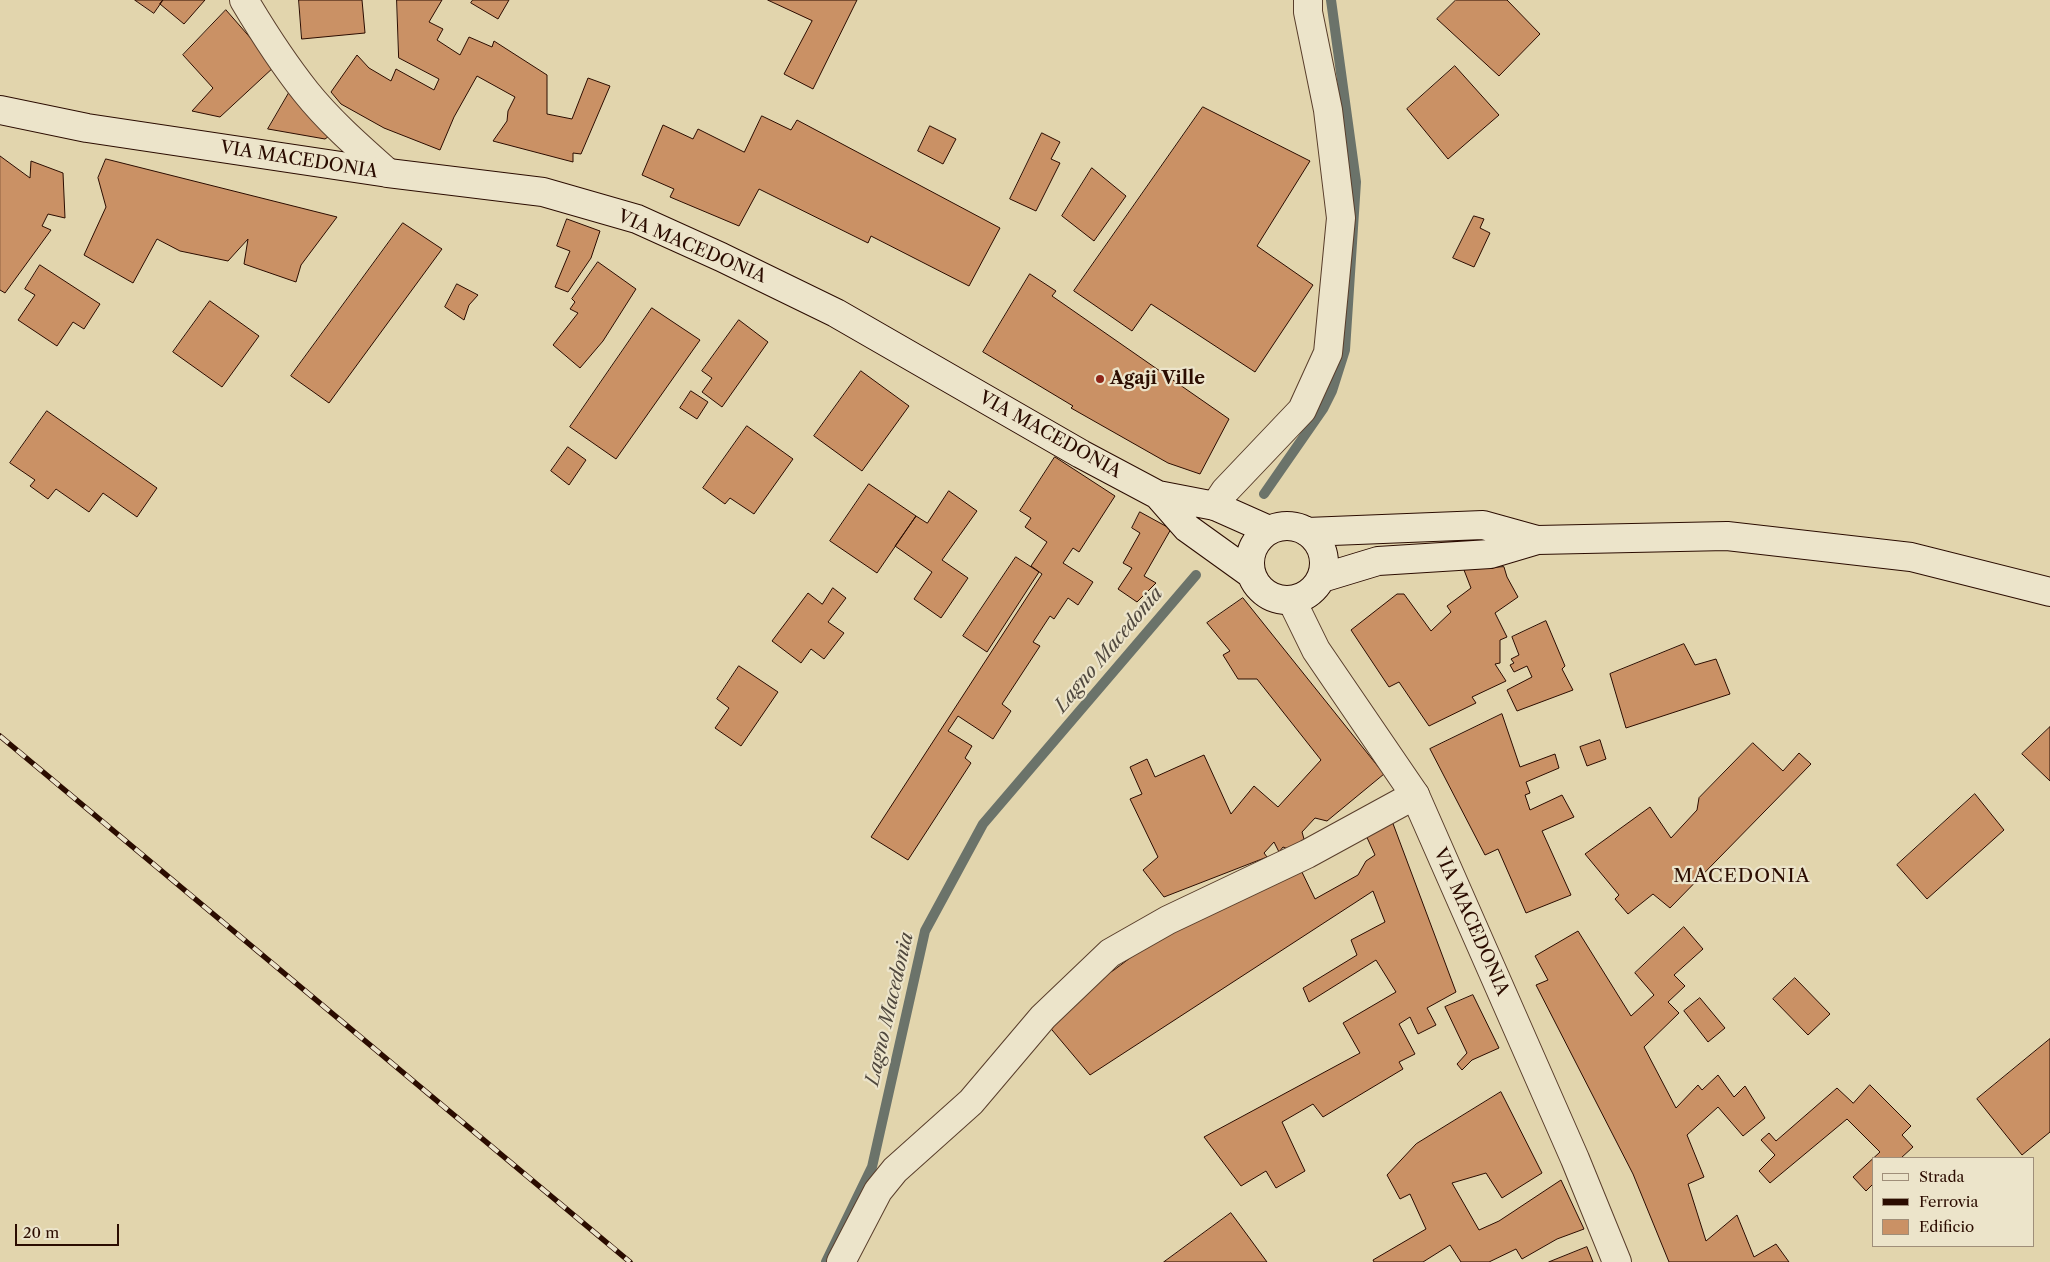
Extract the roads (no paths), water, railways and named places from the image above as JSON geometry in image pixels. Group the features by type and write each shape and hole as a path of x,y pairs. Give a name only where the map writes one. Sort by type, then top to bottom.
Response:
{"main road":[{"path":"244,0 263,32 307,93 345,134 388,173"},
{"path":"1215,506 1225,490 1302,410 1328,353 1341,218 1328,110 1308,12 1308,0"},
{"name":"VIA MACEDONIA","path":"0,110 86,128 388,173 543,192 637,220 721,257 836,313 1081,454 1158,495 1215,506 1269,530"},
{"name":"VIA MACEDONIA","path":"1158,495 1187,528 1251,574"},
{"path":"1307,532 1483,525 1537,540"},
{"path":"1282,526 1295,526 1317,540 1323,552 1325,565 1322,578 1314,589 1304,597 1292,601 1278,600 1266,595 1257,586 1251,574 1249,561 1252,549 1259,538 1269,530 1282,526"},
{"path":"1322,578 1378,561 1490,554 1537,540 1727,536 1911,557 2050,592"},
{"name":"VIA MACEDONIA","path":"1292,601 1316,650 1415,795 1575,1159 1617,1262"},
{"path":"841,1262 878,1191 895,1170 971,1102 1043,1017 1110,953 1168,920 1307,854 1415,795"}],"waterway":[{"path":"1264,494 1323,409 1332,391 1345,350 1356,182 1331,0"},
{"name":"Lagno Macedonia","path":"826,1262 872,1167 925,931 983,824 1196,575"}],"railway":[{"path":"0,736 630,1262"}],"place":[{"name":"Agaji Ville","path":"1100,379"}],"district":[{"name":"MACEDONIA","path":"1742,877"}]}
